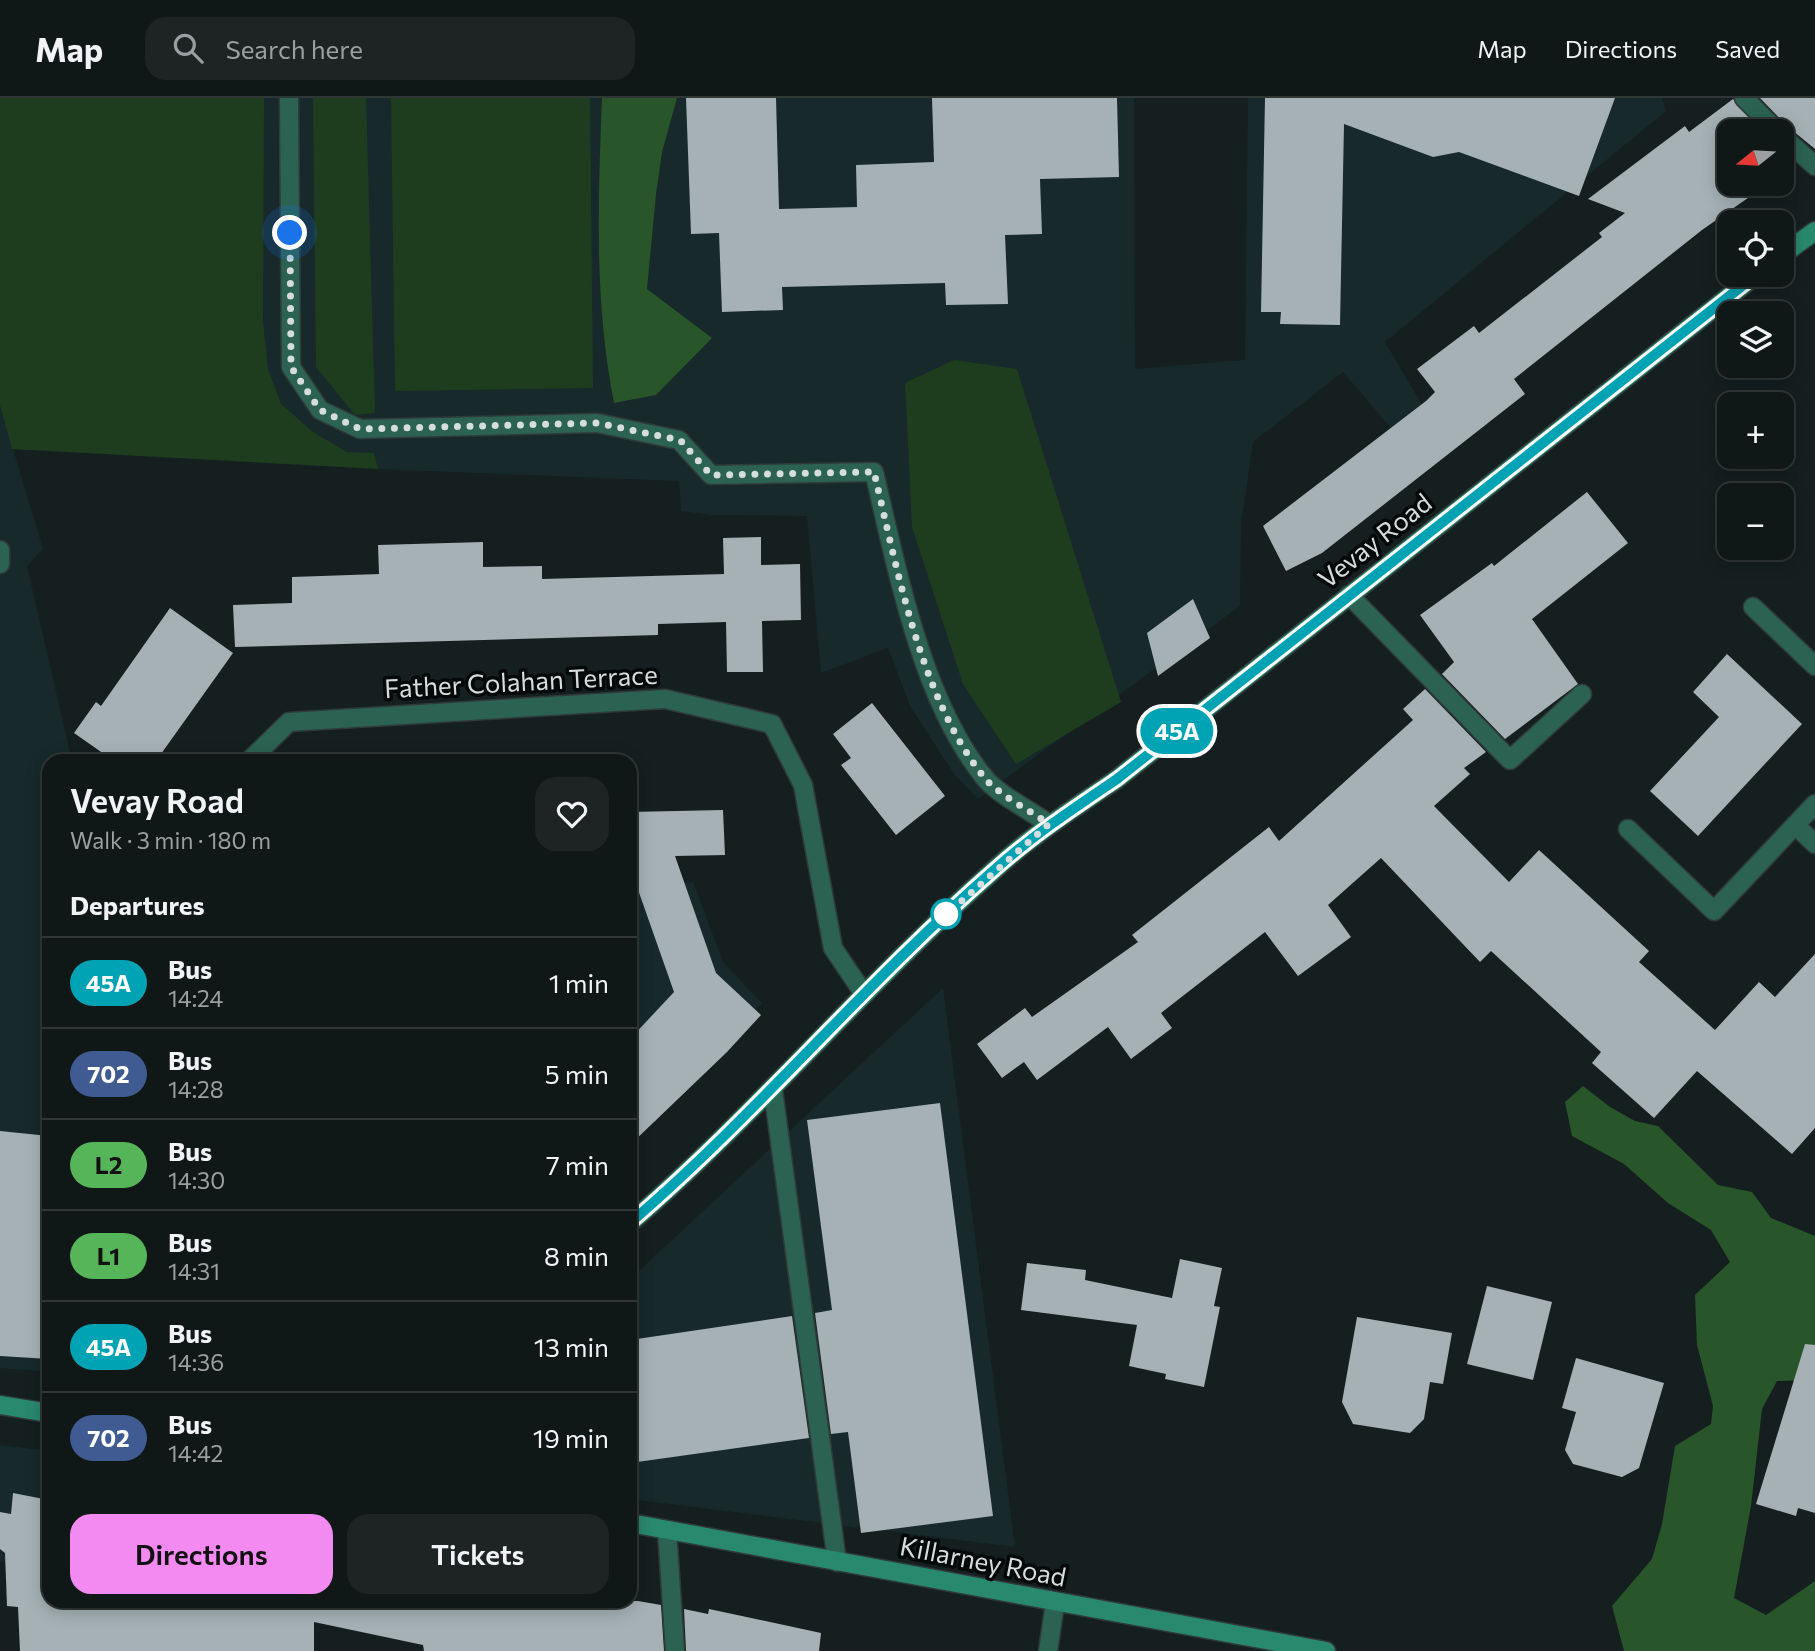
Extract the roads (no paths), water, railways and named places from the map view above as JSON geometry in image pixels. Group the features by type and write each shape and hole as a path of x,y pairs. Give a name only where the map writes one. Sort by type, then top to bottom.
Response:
{"main road":[{"path":"1794,246 1815,231"},
{"name":"Vevay Road","path":"637,1217 693,1169 864,994 994,870 1049,824 1117,779 1741,287"},
{"path":"0,1405 42,1412"},
{"name":"Killarney Road","path":"637,1524 1326,1651"}],"street":[{"path":"289,98 291,367 320,410 360,429 597,423 680,440 711,475 874,472 905,599 946,718 985,779 1049,824"},
{"path":"1744,98 1765,119"},
{"path":"1794,147 1815,166"},
{"path":"0,550 0,564"},
{"path":"1349,595 1510,760 1582,694"},
{"path":"1753,607 1815,666"},
{"name":"Father Colahan Terrace","path":"255,754 289,722 665,699 772,724 803,785 833,948 864,994"},
{"path":"1628,829 1714,911 1815,804"},
{"path":"1795,825 1815,844"},
{"path":"772,1090 837,1562"},
{"path":"667,1530 674,1651"},
{"path":"1048,1651 1055,1603"}]}
